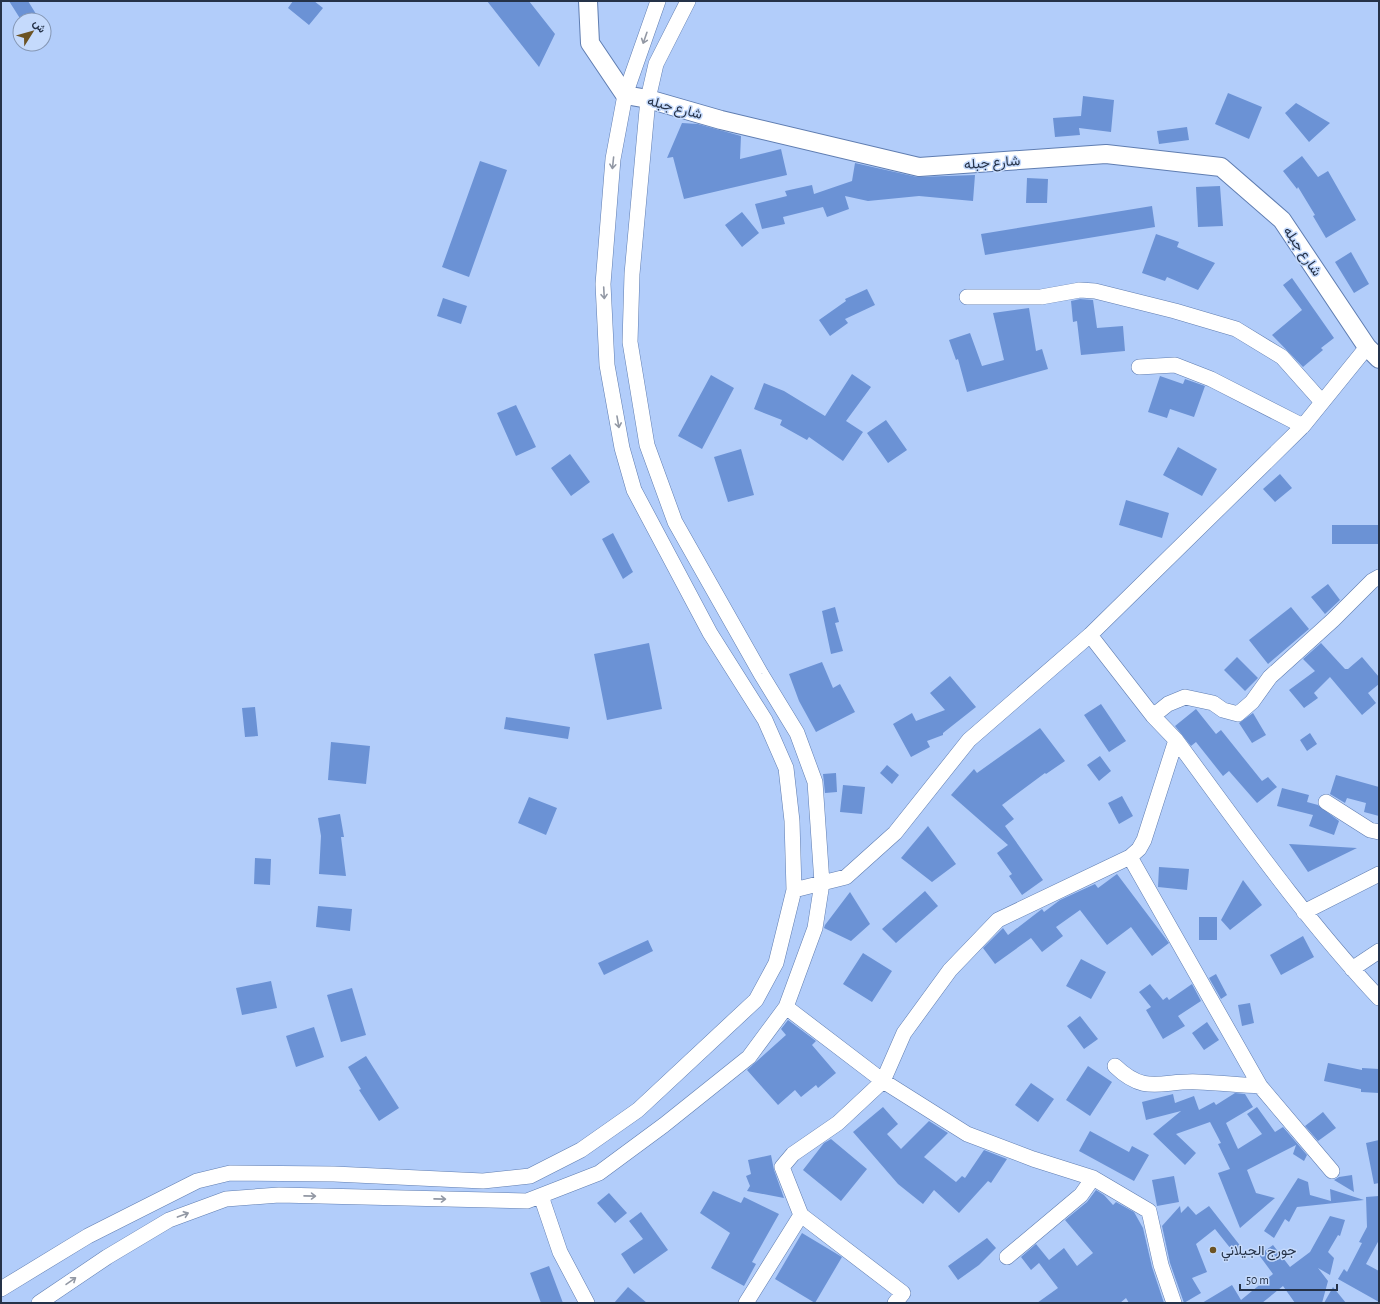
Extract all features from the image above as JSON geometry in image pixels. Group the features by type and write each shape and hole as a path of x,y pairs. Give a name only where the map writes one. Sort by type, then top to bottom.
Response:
{"main road":[{"path":"588,1 590,43 625,95"},
{"name":"شارع جبله","path":"625,95 648,99 721,120 919,167 1106,154 1221,167 1282,220 1373,353"}],"street":[{"path":"1,1289 88,1236 190,1184 230,1173 334,1174 483,1181 530,1176 581,1150 638,1110 756,1000 776,963 794,890 792,821 786,768 765,720 710,633 634,490 622,448 607,365 603,284 613,159 625,95 658,1"},
{"path":"39,1303 107,1257 168,1220 226,1199 279,1195 527,1201 600,1173 664,1126 749,1057 786,1007 815,928 822,883 815,782 797,733 761,674 675,522 647,445 630,342 632,274 648,99 656,64 688,1"},
{"path":"967,297 1041,297 1080,290 1095,291 1175,311 1236,329 1282,357 1322,402"},
{"path":"794,890 846,877 895,833 969,740 1090,635 1302,426 1322,402 1373,353"},
{"path":"1139,367 1175,365 1211,379 1302,426"},
{"path":"1153,716 1168,704 1185,697 1213,703 1223,710 1238,714 1252,702 1270,677 1333,620 1372,581 1379,578"},
{"path":"1090,635 1153,716 1176,740 1304,912 1352,969 1379,998"},
{"path":"895,1303 903,1293 801,1215 782,1167 793,1154 838,1123 883,1081 904,1033 950,970 998,920 1130,857 1139,849 1144,840 1176,740"},
{"path":"1326,802 1370,830 1379,832"},
{"path":"1130,857 1260,1086 1332,1171"},
{"path":"1304,912 1379,874"},
{"path":"1352,969 1379,951"},
{"path":"786,1007 883,1081 967,1134 1033,1159 1093,1178 1149,1211 1161,1265 1174,1303"},
{"path":"1115,1066 1127,1078 1150,1085 1197,1082 1260,1086"},
{"path":"1007,1257 1081,1195 1093,1178"},
{"path":"541,1196 560,1252 587,1303"},
{"path":"746,1303 801,1215"}],"building":[{"path":"9,1 28,1 35,12 16,12"},
{"path":"293,1 314,1 323,8 309,25 288,8"},
{"path":"487,1 529,1 555,34 539,67"},
{"path":"1228,93 1262,107 1249,139 1215,124"},
{"path":"1083,96 1114,100 1111,132 1079,128 1080,135 1055,137 1053,118 1081,116"},
{"path":"1296,103 1330,123 1309,142 1285,113"},
{"path":"682,123 698,124 741,136 740,159 781,149 787,175 684,199 673,157 667,158"},
{"path":"1187,127 1189,140 1159,144 1157,131"},
{"path":"1302,156 1318,177 1328,171 1356,220 1326,238 1313,216 1315,215 1298,187 1297,189 1283,171"},
{"path":"480,161 507,170 469,277 442,267"},
{"path":"855,163 917,177 975,175 973,201 919,196 868,201 845,196 849,209 827,217 823,207 783,217 785,224 762,229 755,204 787,196 785,191 812,185 814,194 852,181"},
{"path":"1027,178 1048,179 1047,203 1026,203"},
{"path":"1220,186 1223,226 1198,227 1196,187"},
{"path":"1152,206 1155,227 985,255 981,234"},
{"path":"742,212 759,233 742,247 725,225"},
{"path":"1156,234 1179,242 1177,247 1215,263 1198,290 1167,277 1165,281 1142,273"},
{"path":"1351,252 1369,284 1354,293 1335,262"},
{"path":"1292,278 1334,338 1321,348 1323,350 1303,367 1272,335 1302,310 1283,285"},
{"path":"867,289 875,305 845,319 848,323 830,336 819,320 846,301 845,299"},
{"path":"443,298 467,306 461,324 437,316"},
{"path":"1080,299 1093,300 1097,328 1123,326 1125,351 1081,355 1077,321 1073,322 1071,301"},
{"path":"1029,308 1036,351 1042,349 1048,369 967,392 958,359 956,360 949,340 970,333 982,366 1004,360 993,313"},
{"path":"852,374 871,387 846,421 863,432 843,461 809,437 807,440 780,425 782,420 754,409 764,383 784,391 825,416"},
{"path":"711,375 734,388 702,449 678,436"},
{"path":"1160,376 1183,384 1185,379 1205,386 1194,417 1170,409 1167,418 1148,412"},
{"path":"516,405 536,447 516,456 497,413"},
{"path":"886,420 907,450 888,463 867,433"},
{"path":"1178,447 1217,469 1202,496 1163,475"},
{"path":"741,449 754,495 728,502 714,457"},
{"path":"570,454 590,482 571,496 551,468"},
{"path":"1280,474 1292,488 1275,502 1263,489"},
{"path":"1126,500 1169,513 1162,538 1119,525"},
{"path":"1332,525 1379,525 1379,544 1332,544"},
{"path":"613,533 633,572 623,579 602,539"},
{"path":"1328,584 1340,600 1325,614 1311,597"},
{"path":"835,607 839,622 835,623 843,651 831,654 822,611"},
{"path":"1291,607 1309,629 1268,664 1249,640"},
{"path":"649,643 662,709 607,720 594,654"},
{"path":"1321,643 1345,669 1348,669 1362,657 1379,677 1379,684 1368,693 1376,703 1362,715 1330,677 1314,693 1318,698 1304,708 1289,690 1315,671 1303,659"},
{"path":"1237,657 1258,678 1245,691 1224,670"},
{"path":"822,662 833,688 840,684 855,712 816,732 799,701 789,674"},
{"path":"950,676 976,707 943,733 943,735 927,741 930,747 911,757 893,724 912,713 916,721 945,710 930,693"},
{"path":"1101,704 1126,741 1109,752 1084,715"},
{"path":"255,707 258,736 245,737 242,708"},
{"path":"1196,709 1216,734 1221,730 1262,781 1268,777 1277,787 1257,803 1229,771 1223,776 1196,742 1191,746 1175,726"},
{"path":"1253,713 1266,735 1252,743 1239,723"},
{"path":"506,717 570,727 568,739 504,729"},
{"path":"1040,728 1065,761 1046,774 1045,773 1002,805 1014,819 1005,826 1043,880 1022,895 1009,876 1012,874 997,853 1008,845 951,795 974,769 977,773"},
{"path":"1310,733 1317,744 1307,751 1300,740"},
{"path":"331,742 370,746 366,784 328,780"},
{"path":"1100,756 1111,771 1099,781 1087,765"},
{"path":"887,765 899,775 892,784 880,773"},
{"path":"836,773 837,792 825,793 823,774"},
{"path":"1336,775 1379,787 1379,816 1364,812 1366,803 1347,798 1345,803 1330,794"},
{"path":"843,785 865,787 862,814 840,812"},
{"path":"1282,788 1309,795 1307,802 1318,805 1339,821 1334,835 1309,826 1313,815 1277,806"},
{"path":"1122,796 1133,816 1119,824 1108,803"},
{"path":"529,797 557,808 546,835 518,823"},
{"path":"340,814 344,837 341,837 346,876 319,874 321,836 318,818"},
{"path":"928,826 956,864 932,882 901,858"},
{"path":"1289,844 1324,846 1357,848 1308,872"},
{"path":"255,858 271,859 270,885 254,884"},
{"path":"1159,867 1189,869 1187,890 1158,887"},
{"path":"1117,874 1169,943 1152,956 1131,927 1107,945 1080,910 1056,927 1063,936 1042,952 1031,938 995,964 983,948 1003,928 1008,935 1042,909 1044,912 1060,900 1095,884 1098,888"},
{"path":"1243,880 1262,905 1230,930 1221,920"},
{"path":"925,891 938,906 896,943 882,929"},
{"path":"850,892 870,924 851,941 824,928"},
{"path":"318,906 352,909 350,931 316,927"},
{"path":"1199,917 1217,917 1217,940 1199,940"},
{"path":"1303,936 1314,957 1281,975 1270,955"},
{"path":"648,940 653,951 604,975 598,963"},
{"path":"863,953 892,971 872,1002 843,984"},
{"path":"1081,959 1106,972 1091,999 1066,986"},
{"path":"1216,974 1227,995 1221,999 1209,978"},
{"path":"271,981 277,1008 242,1015 236,988"},
{"path":"1150,984 1163,1000 1167,997 1169,1000 1192,984 1201,1001 1178,1016 1185,1026 1163,1039 1146,1010 1151,1007 1139,992"},
{"path":"352,988 366,1035 341,1042 327,995"},
{"path":"1250,1003 1254,1023 1242,1026 1238,1005"},
{"path":"1080,1016 1098,1039 1084,1049 1067,1026"},
{"path":"788,1020 816,1041 812,1045 836,1073 818,1088 816,1085 801,1097 795,1090 778,1105 747,1070 786,1035 781,1029"},
{"path":"1207,1022 1219,1040 1204,1050 1192,1033"},
{"path":"314,1027 324,1057 296,1067 286,1036"},
{"path":"366,1056 399,1108 379,1121 359,1090 361,1089 348,1067"},
{"path":"1328,1063 1362,1070 1362,1068 1379,1069 1379,1093 1361,1092 1361,1089 1324,1081"},
{"path":"1088,1066 1112,1082 1090,1116 1066,1100"},
{"path":"1031,1083 1054,1099 1038,1122 1015,1105"},
{"path":"1235,1093 1245,1094 1253,1107 1226,1123 1238,1149 1262,1134 1247,1114 1257,1107 1275,1132 1283,1127 1307,1155 1304,1161 1293,1154 1296,1145 1247,1170 1256,1193 1275,1198 1240,1228 1218,1173 1230,1169 1218,1144 1221,1143 1210,1122 1176,1134 1196,1153 1185,1165 1153,1134 1181,1111 1146,1120 1142,1102 1173,1094 1175,1103 1194,1096 1199,1110 1214,1102 1216,1105"},
{"path":"883,1107 898,1124 887,1134 901,1149 929,1121 948,1133 924,1157 956,1182 962,1176 965,1178 984,1150 1007,1159 991,1183 988,1181 959,1213 934,1190 923,1204 898,1184 853,1132"},
{"path":"1323,1112 1336,1128 1318,1141 1305,1126"},
{"path":"1090,1131 1129,1152 1132,1146 1149,1155 1134,1181 1079,1151"},
{"path":"831,1139 867,1169 841,1201 803,1170 824,1143"},
{"path":"1379,1140 1379,1183 1374,1184 1366,1143"},
{"path":"771,1155 774,1170 784,1198 747,1191 750,1186 746,1176 751,1174 748,1160"},
{"path":"1352,1175 1354,1192 1334,1180 1339,1177"},
{"path":"1174,1176 1179,1202 1157,1206 1152,1180"},
{"path":"1298,1178 1308,1182 1310,1195 1331,1201 1330,1189 1364,1200 1297,1207 1289,1222 1285,1219 1274,1238 1264,1231"},
{"path":"1096,1190 1104,1195 1113,1205 1116,1202 1134,1212 1143,1228 1152,1267 1164,1303 1129,1303 1126,1298 1120,1303 1037,1303 1058,1288 1039,1263 1031,1270 1021,1257 1036,1244 1049,1260 1064,1248 1077,1266 1093,1253 1065,1220 1087,1202"},
{"path":"713,1191 741,1203 744,1197 779,1214 752,1262 756,1264 744,1286 711,1268 730,1233 700,1213"},
{"path":"609,1193 627,1213 615,1223 597,1203"},
{"path":"1379,1196 1379,1240 1366,1264 1379,1271 1379,1302 1338,1279 1344,1269 1347,1272 1362,1243 1359,1242 1367,1227 1366,1197"},
{"path":"1180,1206 1181,1213 1188,1206 1196,1215 1209,1206 1242,1248 1235,1254 1215,1229 1196,1244 1207,1272 1192,1278 1201,1293 1184,1303 1170,1263 1162,1226"},
{"path":"641,1212 668,1250 634,1274 621,1254 643,1239 629,1221"},
{"path":"1330,1216 1345,1220 1340,1236 1338,1235 1328,1252 1334,1258 1330,1275 1318,1268 1328,1281 1322,1303 1295,1303 1283,1286 1262,1303 1202,1303 1232,1285 1241,1300 1273,1274 1259,1255 1273,1245 1290,1267 1310,1252"},
{"path":"802,1233 842,1257 815,1303 775,1279"},
{"path":"987,1238 996,1248 979,1265 958,1280 948,1266"},
{"path":"549,1266 563,1303 541,1303 530,1273"},
{"path":"628,1287 647,1303 614,1303"},
{"path":"1333,1287 1346,1303 1324,1303"}],"place":[{"name":"جورج الجيلاني","path":"1213,1250"}]}
